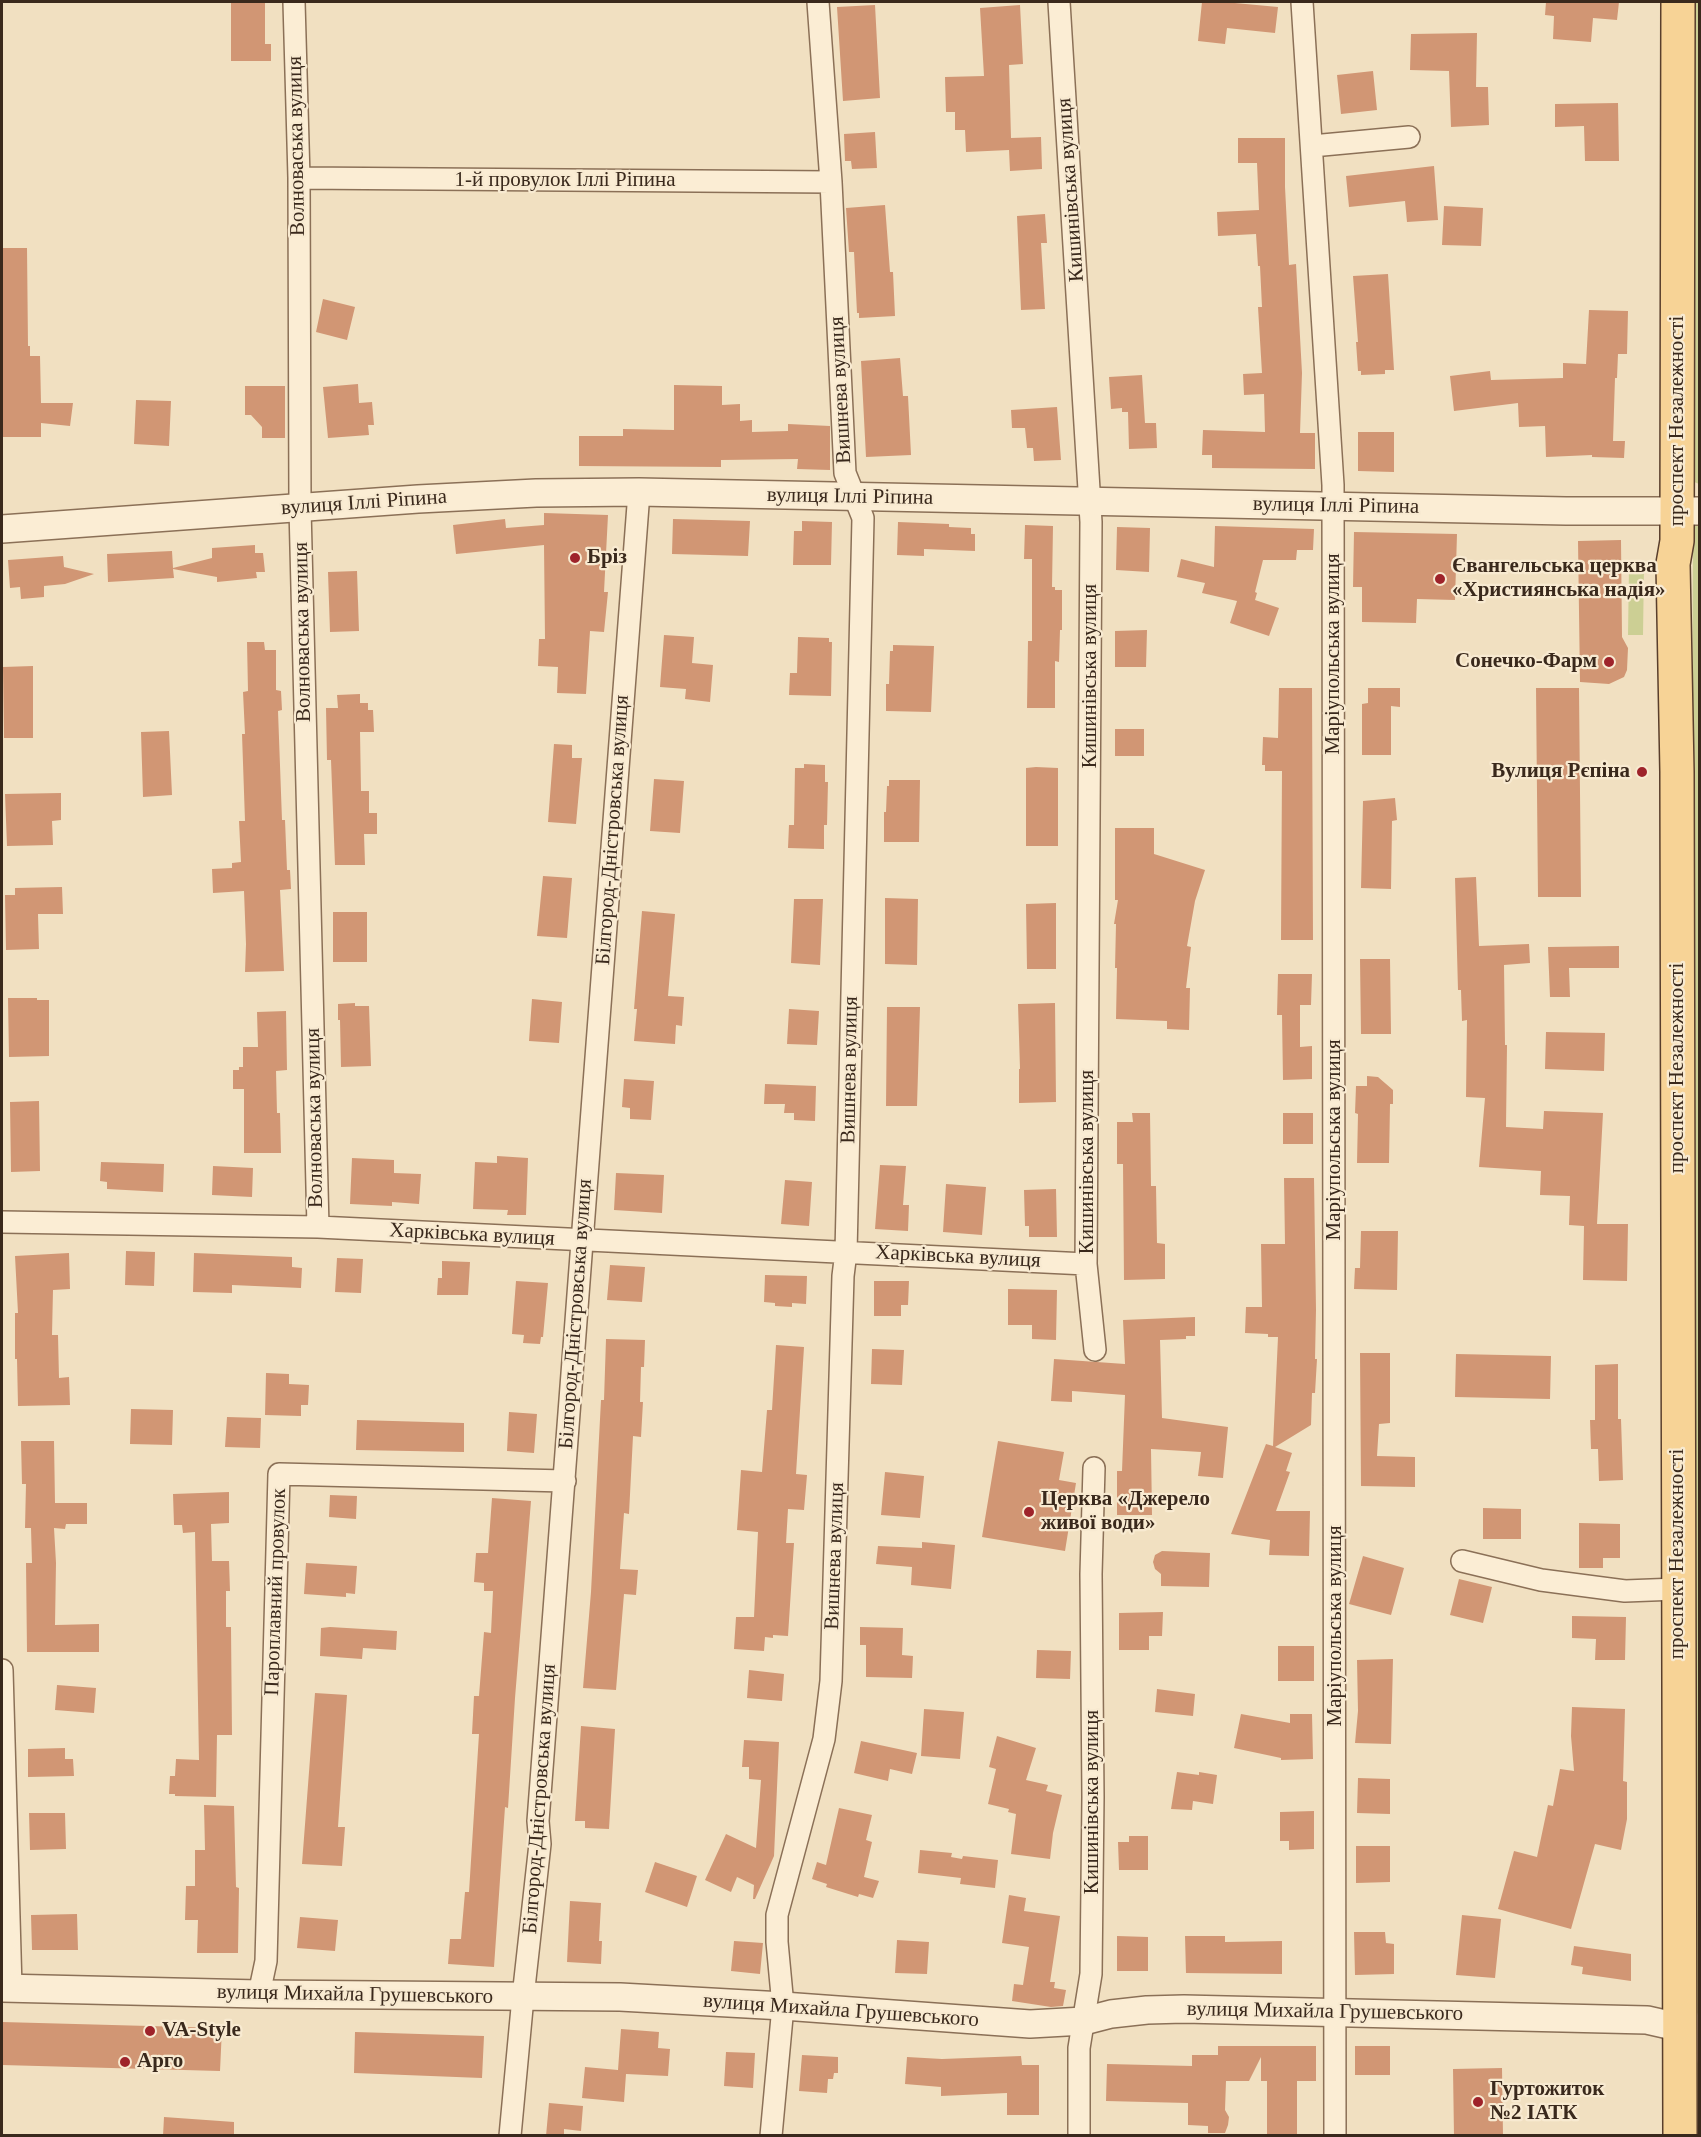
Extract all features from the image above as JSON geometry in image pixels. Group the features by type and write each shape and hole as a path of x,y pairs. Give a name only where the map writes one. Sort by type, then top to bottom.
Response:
{"main road":[{"name":"проспект Незалежності","path":"1678,2 1688,512 1677,541 1673,564 1677,806 1680,2136"}],"street":[{"name":"Волноваська вулиця","path":"294,2 299,178 300,508 318,1227"},
{"name":"Вишнева вулиця","path":"771,2136 783,2006 777,1915 824,1739 831,1681 846,1252 863,518 845,474 831,182 818,2"},
{"name":"Кишинівська вулиця","path":"1059,2 1090,501 1086,1264 1095,1350"},
{"name":"Маріупольська вулиця","path":"1302,2 1333,506 1335,2136"},
{"path":"1312,146 1409,137"},
{"name":"1-й провулок Іллі Ріпина","path":"299,178 831,182"},
{"name":"вулиця Іллі Ріпина","path":"2,529 536,493 639,492 1688,512"},
{"name":"Білгород-Дністровська вулиця","path":"510,2136 540,1844 538,1821 639,492"},
{"name":"Харківська вулиця","path":"2,1222 318,1227 1086,1264"},
{"name":"Кишинівська вулиця","path":"1078,2136 1079,2048 1091,1974 1093,1797 1091,1574 1094,1468"},
{"name":"Пароплавний провулок","path":"259,1994 266,1962 279,1474 564,1481"},
{"path":"1462,1562 1541,1580 1625,1591 1677,1589"},
{"path":"2,1670 6,1988"},
{"name":"вулиця Михайла Грушевського","path":"6,1988 259,1994 620,1997 1001,2022 1084,2021 1111,2014 1147,2010 1334,2011 1647,2020 1678,2027"}],"green space":[{"path":"1687,2 1699,2 1699,484 1692,481"},
{"path":"1699,519 1699,2018 1694,2004 1690,1265 1693,529"},
{"path":"1629,567 1644,567 1643,635 1628,635"},
{"path":"1699,2060 1699,2135 1696,2135 1696,2065"}],"building":[{"path":"231,2 265,2 265,44 271,44 271,61 231,61"},
{"path":"1202,2 1278,7 1275,33 1227,28 1225,44 1198,41"},
{"path":"1546,2 1619,2 1617,20 1593,18 1591,42 1553,39 1554,16 1545,15"},
{"path":"875,5 880,98 843,101 837,7"},
{"path":"1020,5 1023,64 1009,65 1011,138 1041,137 1042,169 1010,171 1009,150 966,152 965,130 955,130 955,112 946,112 945,77 984,76 980,8"},
{"path":"1477,33 1476,87 1488,87 1489,125 1451,127 1449,71 1410,70 1411,34"},
{"path":"1373,71 1377,110 1341,114 1337,75"},
{"path":"1618,103 1619,161 1585,161 1584,126 1555,127 1555,104"},
{"path":"875,132 877,168 852,169 851,161 845,161 844,134"},
{"path":"1238,138 1285,138 1289,265 1296,264 1302,373 1300,433 1315,433 1315,469 1212,468 1212,455 1202,455 1203,430 1265,432 1264,394 1244,395 1243,374 1262,373 1258,307 1262,307 1256,234 1218,236 1217,212 1259,210 1257,163 1238,163"},
{"path":"1434,166 1438,220 1407,222 1405,201 1349,207 1346,176"},
{"path":"885,205 890,272 893,272 895,316 859,318 854,252 849,252 846,208"},
{"path":"1444,206 1483,208 1481,246 1442,245"},
{"path":"1045,214 1047,243 1041,243 1045,309 1021,310 1017,216"},
{"path":"2,248 27,248 28,346 30,346 30,356 40,356 41,403 73,403 70,426 41,423 41,437 2,437"},
{"path":"1388,274 1394,370 1385,370 1385,374 1361,375 1361,371 1358,371 1353,276"},
{"path":"323,299 355,307 347,340 316,332"},
{"path":"1589,310 1628,311 1627,354 1618,354 1617,378 1615,378 1613,441 1625,441 1624,458 1592,457 1592,455 1546,457 1545,426 1519,427 1518,403 1454,411 1450,376 1490,371 1491,380 1563,378 1563,363 1586,364"},
{"path":"900,358 903,396 908,396 911,455 866,457 861,361"},
{"path":"1142,375 1145,423 1156,423 1157,448 1129,449 1128,412 1122,412 1122,408 1111,409 1109,377"},
{"path":"358,384 359,403 372,402 374,425 368,425 369,435 328,438 323,387"},
{"path":"674,385 722,386 722,405 740,404 740,421 752,420 752,432 788,431 788,424 830,426 830,470 797,469 798,459 721,460 721,467 579,466 579,436 623,436 623,429 674,430"},
{"path":"245,386 285,386 285,438 262,438 262,427 251,415 245,415"},
{"path":"136,400 171,401 169,446 134,444"},
{"path":"1057,407 1061,460 1034,461 1033,448 1027,448 1025,428 1012,428 1011,410"},
{"path":"1358,432 1394,432 1394,472 1358,471"},
{"path":"544,513 608,515 604,592 608,592 604,632 590,631 586,694 557,693 558,667 538,666 539,639 545,639 544,545 456,554 453,525 505,519 506,528 544,525"},
{"path":"673,519 750,521 748,556 672,554"},
{"path":"802,521 832,522 831,565 793,565 794,531 802,531"},
{"path":"898,522 949,524 949,527 971,528 971,534 975,534 975,551 924,549 924,556 897,555"},
{"path":"1025,525 1053,526 1052,587 1055,587 1055,590 1062,590 1059,662 1055,661 1055,708 1027,708 1028,641 1032,641 1032,559 1024,559"},
{"path":"1215,526 1314,529 1313,550 1297,550 1296,560 1263,560 1255,600 1279,608 1269,636 1230,623 1237,601 1202,593 1205,583 1177,577 1181,559 1214,567"},
{"path":"1117,527 1150,528 1149,572 1116,570"},
{"path":"1354,532 1457,534 1455,600 1417,599 1416,623 1362,622 1362,587 1353,587"},
{"path":"1621,540 1622,637 1628,648 1627,670 1624,677 1609,684 1580,682 1578,541"},
{"path":"255,545 255,553 263,553 265,572 256,572 257,578 217,582 217,577 173,569 174,578 108,582 107,554 172,551 173,568 212,558 212,548"},
{"path":"63,556 64,567 94,574 65,584 44,586 44,597 21,599 20,587 10,588 8,560"},
{"path":"357,571 359,631 330,632 328,572"},
{"path":"1147,630 1146,667 1115,667 1115,631"},
{"path":"664,635 694,637 692,663 713,665 710,702 685,699 686,689 660,687"},
{"path":"798,637 829,638 829,642 832,642 831,696 789,695 790,673 797,673"},
{"path":"247,642 264,642 265,650 276,650 276,690 281,691 282,710 278,711 282,820 285,820 287,870 290,870 291,889 280,890 284,971 245,972 244,891 213,893 212,869 232,868 232,863 241,862 239,821 245,821 242,734 245,734 243,692 248,691"},
{"path":"893,645 934,646 931,712 886,711 886,684 889,684 890,651 893,651"},
{"path":"33,666 33,738 4,738 3,667"},
{"path":"1279,688 1312,688 1313,940 1281,940 1282,771 1265,771 1265,765 1262,765 1263,737 1278,738"},
{"path":"1368,688 1400,688 1400,707 1391,706 1391,755 1362,755 1362,704 1368,703"},
{"path":"1536,688 1579,688 1581,897 1538,897"},
{"path":"360,694 360,703 368,703 368,710 373,710 374,732 360,732 361,791 369,791 369,813 377,813 377,834 364,834 365,865 335,865 331,760 327,760 326,708 338,708 337,695"},
{"path":"1115,729 1144,729 1144,756 1115,756"},
{"path":"169,731 172,795 143,797 141,732"},
{"path":"554,744 572,745 572,758 582,758 576,824 548,822"},
{"path":"804,764 825,765 825,782 828,782 824,849 788,848 789,825 794,825 795,768 804,768"},
{"path":"1026,768 1058,768 1058,846 1026,846"},
{"path":"654,779 684,781 680,833 650,831"},
{"path":"889,780 920,780 919,842 884,842 884,812 886,812"},
{"path":"61,793 61,820 52,821 53,845 7,846 5,794"},
{"path":"1395,798 1397,820 1392,821 1391,889 1361,888 1363,801"},
{"path":"1115,828 1154,828 1154,854 1205,870 1195,901 1187,946 1191,947 1186,988 1190,988 1189,1030 1167,1029 1167,1021 1116,1019 1117,968 1115,968 1116,924 1114,924 1118,900 1115,900"},
{"path":"543,876 572,878 567,938 537,936"},
{"path":"1476,877 1479,946 1529,944 1530,963 1504,965 1505,1045 1507,1045 1506,1127 1543,1129 1544,1111 1603,1113 1597,1224 1628,1224 1627,1281 1583,1280 1584,1226 1569,1225 1570,1196 1540,1195 1541,1171 1479,1167 1485,1098 1466,1097 1467,1020 1462,1021 1461,990 1458,990 1455,878"},
{"path":"62,887 63,914 38,914 39,949 6,950 5,895 15,895 15,888"},
{"path":"885,898 918,899 917,965 885,964"},
{"path":"794,899 823,899 820,965 791,963"},
{"path":"1056,903 1056,969 1027,969 1026,904"},
{"path":"642,911 675,914 668,996 684,997 682,1026 676,1025 675,1044 634,1041 637,1009 634,1009"},
{"path":"333,912 367,912 367,962 333,962"},
{"path":"1619,946 1619,968 1569,968 1570,997 1550,997 1548,947"},
{"path":"1360,959 1390,959 1391,1034 1361,1034"},
{"path":"1278,974 1312,974 1311,1005 1300,1005 1300,1047 1312,1046 1312,1079 1283,1080 1282,1015 1277,1015"},
{"path":"8,998 49,1000 49,1056 9,1057"},
{"path":"532,999 562,1002 559,1043 529,1041"},
{"path":"355,1003 355,1006 369,1006 371,1066 341,1067 338,1004"},
{"path":"1055,1003 1056,1102 1019,1103 1018,1004"},
{"path":"887,1007 920,1007 917,1106 886,1106"},
{"path":"789,1009 819,1011 817,1045 787,1044"},
{"path":"286,1011 287,1070 276,1071 281,1153 244,1153 244,1089 233,1089 233,1070 243,1067 243,1047 258,1047 257,1012"},
{"path":"1546,1032 1605,1033 1604,1071 1545,1069"},
{"path":"1367,1076 1378,1077 1393,1090 1393,1104 1390,1104 1389,1163 1357,1163 1356,1086 1367,1086"},
{"path":"624,1079 654,1081 651,1120 630,1119 630,1108 622,1107"},
{"path":"765,1084 816,1086 815,1121 794,1120 794,1113 784,1113 785,1104 764,1104"},
{"path":"39,1101 40,1171 11,1172 10,1102"},
{"path":"1132,1113 1150,1113 1151,1186 1156,1186 1157,1243 1165,1244 1165,1279 1124,1280 1123,1164 1117,1164 1117,1122 1133,1122"},
{"path":"1283,1113 1313,1113 1313,1144 1283,1144"},
{"path":"497,1156 528,1158 526,1215 507,1215 508,1210 473,1209 475,1162 497,1163"},
{"path":"352,1158 394,1160 394,1173 421,1174 419,1204 392,1202 392,1206 350,1204"},
{"path":"101,1162 164,1164 163,1192 107,1189 107,1182 100,1181"},
{"path":"880,1165 906,1166 903,1205 909,1205 908,1231 875,1229"},
{"path":"213,1166 253,1168 252,1197 212,1195"},
{"path":"616,1173 664,1175 662,1213 614,1210"},
{"path":"1284,1178 1314,1178 1315,1359 1317,1359 1315,1393 1312,1393 1311,1425 1275,1447 1292,1453 1286,1471 1290,1472 1276,1511 1310,1511 1309,1556 1269,1555 1270,1540 1231,1534 1266,1444 1273,1446 1278,1337 1245,1333 1246,1307 1262,1307 1261,1244 1285,1244"},
{"path":"785,1180 812,1182 809,1226 781,1224"},
{"path":"946,1184 986,1187 982,1235 943,1232"},
{"path":"1056,1189 1057,1237 1029,1237 1029,1226 1025,1226 1024,1190"},
{"path":"1361,1231 1398,1231 1397,1290 1354,1289 1355,1268 1360,1268"},
{"path":"126,1251 155,1252 154,1286 125,1285"},
{"path":"69,1253 70,1289 53,1290 52,1335 58,1335 59,1378 69,1377 70,1405 18,1406 17,1359 15,1359 15,1313 18,1313 15,1256"},
{"path":"194,1253 292,1257 292,1267 302,1268 301,1288 232,1285 232,1293 193,1292"},
{"path":"337,1258 363,1259 361,1293 335,1292"},
{"path":"442,1261 470,1262 468,1295 437,1295 438,1278 442,1278"},
{"path":"610,1265 645,1267 642,1302 607,1300"},
{"path":"765,1275 807,1276 806,1304 792,1303 792,1307 775,1306 775,1303 764,1302"},
{"path":"516,1281 548,1283 543,1337 541,1337 540,1344 523,1343 524,1335 512,1334"},
{"path":"874,1281 909,1281 908,1305 901,1305 901,1316 874,1316"},
{"path":"1008,1289 1057,1290 1056,1340 1032,1339 1032,1325 1008,1325"},
{"path":"1195,1317 1195,1336 1186,1336 1186,1339 1160,1340 1162,1418 1228,1427 1223,1478 1198,1476 1201,1452 1151,1449 1152,1515 1117,1515 1117,1471 1122,1471 1125,1395 1072,1391 1072,1402 1051,1401 1054,1359 1125,1364 1123,1320"},
{"path":"606,1339 645,1340 644,1367 641,1367 640,1402 643,1402 641,1437 633,1436 629,1514 624,1513 620,1569 638,1570 636,1595 624,1594 616,1690 583,1688 591,1592 601,1400 604,1400"},
{"path":"776,1345 804,1347 796,1474 807,1475 804,1510 788,1509 786,1543 794,1543 788,1636 765,1637 764,1651 734,1649 736,1617 754,1617 758,1532 737,1530 741,1470 762,1472 767,1410 772,1410"},
{"path":"872,1349 904,1350 902,1385 871,1384"},
{"path":"1360,1353 1390,1353 1390,1423 1379,1424 1377,1456 1415,1457 1415,1487 1361,1486"},
{"path":"1456,1354 1551,1356 1550,1399 1455,1397"},
{"path":"1618,1364 1618,1419 1621,1419 1623,1480 1599,1481 1598,1449 1591,1449 1590,1420 1595,1420 1595,1365"},
{"path":"266,1373 289,1374 289,1384 309,1385 308,1405 301,1405 301,1416 265,1415"},
{"path":"131,1409 173,1410 172,1445 130,1444"},
{"path":"509,1412 537,1414 534,1453 507,1451"},
{"path":"227,1417 261,1418 260,1448 225,1447"},
{"path":"357,1420 464,1423 464,1452 356,1450"},
{"path":"21,1441 54,1441 55,1503 87,1503 87,1524 66,1524 65,1529 54,1528 55,1625 99,1624 99,1652 27,1652 26,1563 32,1563 31,1528 25,1528 26,1484 22,1484"},
{"name":"Церква «Джерело живої води»","path":"998,1441 1064,1452 1059,1480 1076,1483 1065,1551 982,1537"},
{"path":"885,1472 924,1476 920,1518 881,1515"},
{"path":"229,1492 229,1523 211,1524 212,1561 229,1561 230,1591 226,1591 226,1627 231,1627 232,1735 217,1735 216,1797 175,1796 175,1794 169,1794 170,1776 175,1776 176,1759 199,1760 195,1532 183,1533 182,1525 174,1525 173,1494"},
{"path":"330,1495 357,1496 356,1519 329,1517"},
{"path":"492,1498 531,1501 494,1967 448,1964 450,1939 461,1939 465,1892 469,1892 479,1734 472,1734 474,1696 479,1696 484,1632 491,1633 493,1591 484,1591 484,1583 474,1582 476,1553 488,1553"},
{"path":"1483,1508 1521,1509 1521,1539 1483,1539"},
{"path":"1579,1523 1620,1524 1620,1558 1603,1558 1603,1568 1579,1568"},
{"path":"922,1542 955,1545 951,1589 911,1585 912,1567 876,1564 878,1546 922,1548"},
{"path":"1162,1551 1210,1553 1209,1587 1161,1586 1161,1574 1155,1569 1153,1562 1155,1555"},
{"path":"1363,1556 1404,1568 1391,1615 1349,1604"},
{"path":"306,1563 357,1566 355,1594 346,1593 346,1597 304,1594"},
{"path":"1459,1579 1492,1587 1483,1623 1450,1615"},
{"path":"1163,1612 1162,1636 1149,1636 1149,1650 1119,1650 1119,1613"},
{"path":"1572,1616 1626,1617 1625,1660 1595,1660 1596,1639 1572,1638"},
{"path":"860,1627 903,1628 902,1655 913,1656 912,1678 866,1677 866,1645 860,1645"},
{"path":"321,1628 397,1631 396,1650 363,1648 362,1659 320,1656"},
{"path":"1278,1646 1314,1646 1314,1681 1278,1681"},
{"path":"1037,1650 1071,1651 1070,1679 1036,1678"},
{"path":"1393,1659 1391,1744 1355,1743 1358,1711 1357,1660"},
{"path":"749,1670 784,1674 782,1701 747,1698"},
{"path":"57,1685 96,1688 94,1713 55,1710"},
{"path":"1157,1689 1195,1694 1193,1716 1155,1712"},
{"path":"315,1693 347,1695 338,1827 345,1827 342,1866 302,1864"},
{"path":"1572,1707 1625,1709 1623,1781 1627,1782 1627,1819 1621,1850 1595,1844 1571,1929 1498,1909 1514,1851 1537,1857 1548,1805 1553,1806 1560,1769 1574,1771 1571,1736"},
{"path":"924,1709 964,1712 960,1759 921,1756"},
{"path":"1241,1714 1290,1723 1290,1714 1312,1714 1313,1759 1281,1760 1281,1758 1234,1748"},
{"path":"581,1726 615,1729 609,1829 585,1828 585,1821 575,1821"},
{"path":"997,1736 1036,1748 1026,1780 1048,1785 1046,1791 1062,1795 1053,1833 1050,1859 1011,1854 1016,1814 1008,1812 1009,1809 988,1804 996,1769 989,1767"},
{"path":"744,1740 779,1742 774,1856 755,1899 753,1899 754,1885 737,1877 731,1892 705,1880 726,1834 756,1848 761,1780 749,1779 749,1767 742,1767"},
{"path":"861,1741 917,1753 912,1774 890,1769 888,1781 854,1773"},
{"path":"65,1748 65,1759 73,1759 74,1776 28,1777 28,1749"},
{"path":"1177,1772 1217,1775 1213,1804 1193,1801 1192,1810 1171,1809"},
{"path":"1358,1778 1390,1779 1390,1814 1357,1813"},
{"path":"204,1805 234,1806 236,1887 239,1888 238,1953 197,1953 198,1920 185,1920 186,1886 195,1886 195,1850 205,1850"},
{"path":"839,1808 872,1815 866,1840 872,1842 864,1877 879,1881 873,1898 859,1894 858,1897 826,1887 827,1884 812,1879 817,1862 826,1865"},
{"path":"1314,1811 1314,1849 1289,1850 1289,1841 1280,1841 1280,1812"},
{"path":"29,1813 65,1813 66,1849 30,1850"},
{"path":"1129,1836 1148,1836 1148,1870 1119,1870 1118,1842 1129,1842"},
{"path":"1356,1846 1390,1846 1390,1882 1356,1883"},
{"path":"920,1850 952,1853 951,1857 962,1859 963,1856 998,1860 995,1888 960,1884 961,1878 918,1873"},
{"path":"655,1862 697,1876 687,1907 645,1892"},
{"path":"1009,1895 1026,1898 1024,1911 1060,1916 1050,1982 1055,1982 1054,1988 1066,1990 1063,2006 1051,2007 1012,2001 1014,1984 1023,1985 1029,1947 1002,1943"},
{"path":"570,1901 601,1903 599,1941 602,1941 601,1964 567,1962"},
{"path":"77,1914 78,1950 32,1950 31,1915"},
{"path":"1462,1915 1501,1919 1495,1978 1456,1975"},
{"path":"300,1917 338,1920 335,1951 297,1948"},
{"path":"1354,1932 1385,1932 1386,1943 1394,1944 1394,1974 1355,1975"},
{"path":"1117,1936 1148,1937 1148,1971 1117,1971"},
{"path":"1185,1936 1225,1936 1225,1942 1282,1941 1282,1974 1186,1973"},
{"path":"897,1940 929,1942 927,1974 895,1973"},
{"path":"734,1941 763,1943 760,1974 731,1971"},
{"path":"1574,1946 1631,1954 1631,1981 1582,1974 1583,1967 1571,1965"},
{"path":"2,2022 222,2028 220,2071 2,2065"},
{"path":"621,2029 659,2032 658,2048 670,2049 668,2076 626,2074 624,2102 582,2098 585,2067 618,2070"},
{"path":"355,2032 484,2036 482,2078 354,2073"},
{"path":"1218,2046 1316,2046 1316,2081 1297,2081 1297,2136 1267,2136 1267,2081 1261,2081 1261,2057 1249,2081 1226,2081 1225,2110 1229,2117 1225,2133 1208,2133 1208,2126 1188,2125 1188,2103 1106,2101 1107,2064 1192,2066 1192,2055 1218,2055"},
{"path":"1355,2046 1390,2046 1390,2075 1355,2075"},
{"path":"726,2052 755,2053 753,2088 724,2086"},
{"path":"802,2055 838,2057 838,2073 834,2073 833,2079 828,2079 827,2093 799,2091"},
{"path":"1021,2056 1022,2065 1039,2065 1039,2115 1007,2115 1007,2093 941,2096 941,2087 905,2084 907,2057 942,2059"},
{"name":"Гуртожиток №2 ІАТК","path":"1502,2068 1503,2136 1454,2136 1453,2069"},
{"path":"549,2103 583,2106 581,2131 564,2129 564,2136 546,2136"},
{"path":"164,2117 234,2122 234,2136 163,2136"}],"place":[{"name":"Бріз","path":"575,558"},
{"name":"Євангельська церква «Християнська надія»","path":"1440,579"},
{"name":"Сонечко-Фарм","path":"1609,662"},
{"name":"Вулиця Рєпіна","path":"1642,772"},
{"name":"Церква «Джерело живої води»","path":"1029,1512"},
{"name":"VA-Style","path":"150,2031"},
{"name":"Арго","path":"125,2062"},
{"name":"Гуртожиток №2 ІАТК","path":"1478,2102"}]}
